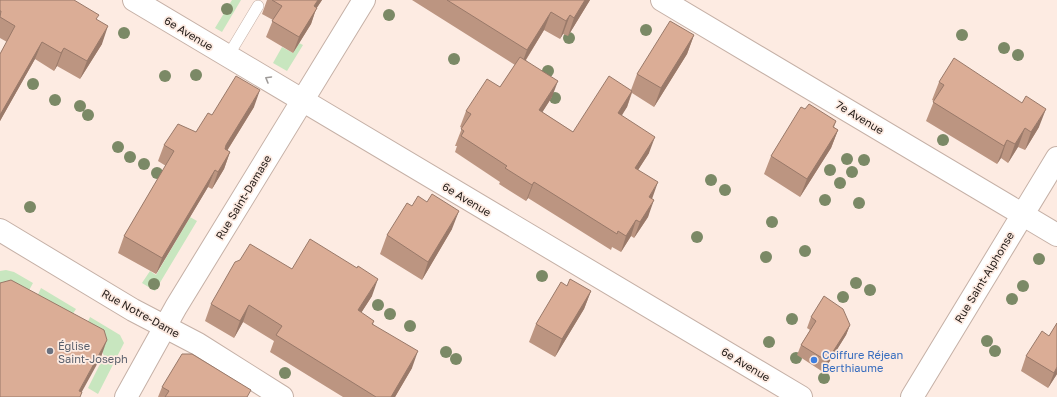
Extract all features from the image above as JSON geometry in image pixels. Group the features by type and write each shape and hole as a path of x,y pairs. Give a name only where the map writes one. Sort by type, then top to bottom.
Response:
{"street":[{"name":"6e Avenue","path":"134,0 801,397"},
{"name":"Rue Saint-Damase","path":"126,397 164,327 301,100 364,0"},
{"name":"7e Avenue","path":"662,0 1057,235"},
{"name":"Rue Saint-Alphonse","path":"912,397 1057,158"},
{"name":"Rue Notre-Dame","path":"0,230 164,327 198,344 282,397"}],"lane":[{"path":"228,56 258,6"}],"green space":[{"path":"232,0 241,0 222,32 215,28"},
{"path":"299,43 303,45 287,71 273,63 282,47 293,53"},
{"path":"190,217 197,221 155,291 142,283 150,271 156,275"},
{"path":"6,270 14,272 33,283 21,305 0,297 0,271"},
{"path":"41,288 76,309 72,315 31,310"},
{"path":"90,317 120,335 124,343 98,394 88,388 104,356 100,345 81,337"}],"building":[{"path":"0,0 74,0 99,15 96,19 108,26 87,61 64,48 61,53 42,42 0,115 0,54 15,26 0,17"},
{"path":"272,0 318,0 314,6 317,8 299,37 272,21 282,6"},
{"path":"447,0 585,0 574,18 570,15 566,21 551,12 527,50"},
{"path":"670,21 694,35 661,88 637,74"},
{"path":"520,57 558,81 539,110 573,132 609,76 632,91 618,113 655,137 635,168 658,182 649,197 654,200 640,222 636,220 626,236 618,231 617,234 534,182 532,185 505,168 507,166 461,136 464,131 461,129 471,114 466,111 487,79 500,87"},
{"path":"954,58 1022,103 1026,96 1046,109 1031,132 1025,128 1015,144 1007,140 1004,146 933,102 944,85 939,82"},
{"path":"236,76 260,90 226,145 225,149 230,152 218,172 215,170 162,258 124,236 174,151 164,145 178,124 196,132 208,113 212,115"},
{"path":"809,104 836,121 833,127 838,130 807,179 771,156 801,107 805,109"},
{"path":"432,194 459,211 428,262 387,235 407,203 412,206 418,196 427,202"},
{"path":"310,239 378,279 358,310 374,321 372,324 418,351 391,397 376,397 276,335 282,326 249,305 240,321 211,304 235,262 240,260 250,244 292,269"},
{"path":"570,279 591,291 562,339 536,324 561,282 567,286"},
{"name":"Église Saint-Joseph","path":"11,280 104,330 107,340 79,391 82,392 80,397 0,397 0,283"},
{"path":"824,296 843,309 850,325 827,361 801,345 816,321 811,317"},
{"path":"1057,323 1057,367 1054,373 1026,356 1042,331 1049,336"},
{"path":"182,354 192,354 251,390 247,397 165,397 169,391 162,387"}],"place":[{"name":"Église Saint-Joseph","path":"50,351"},
{"name":"Coiffure Réjean Berthiaume","path":"814,360"}]}
